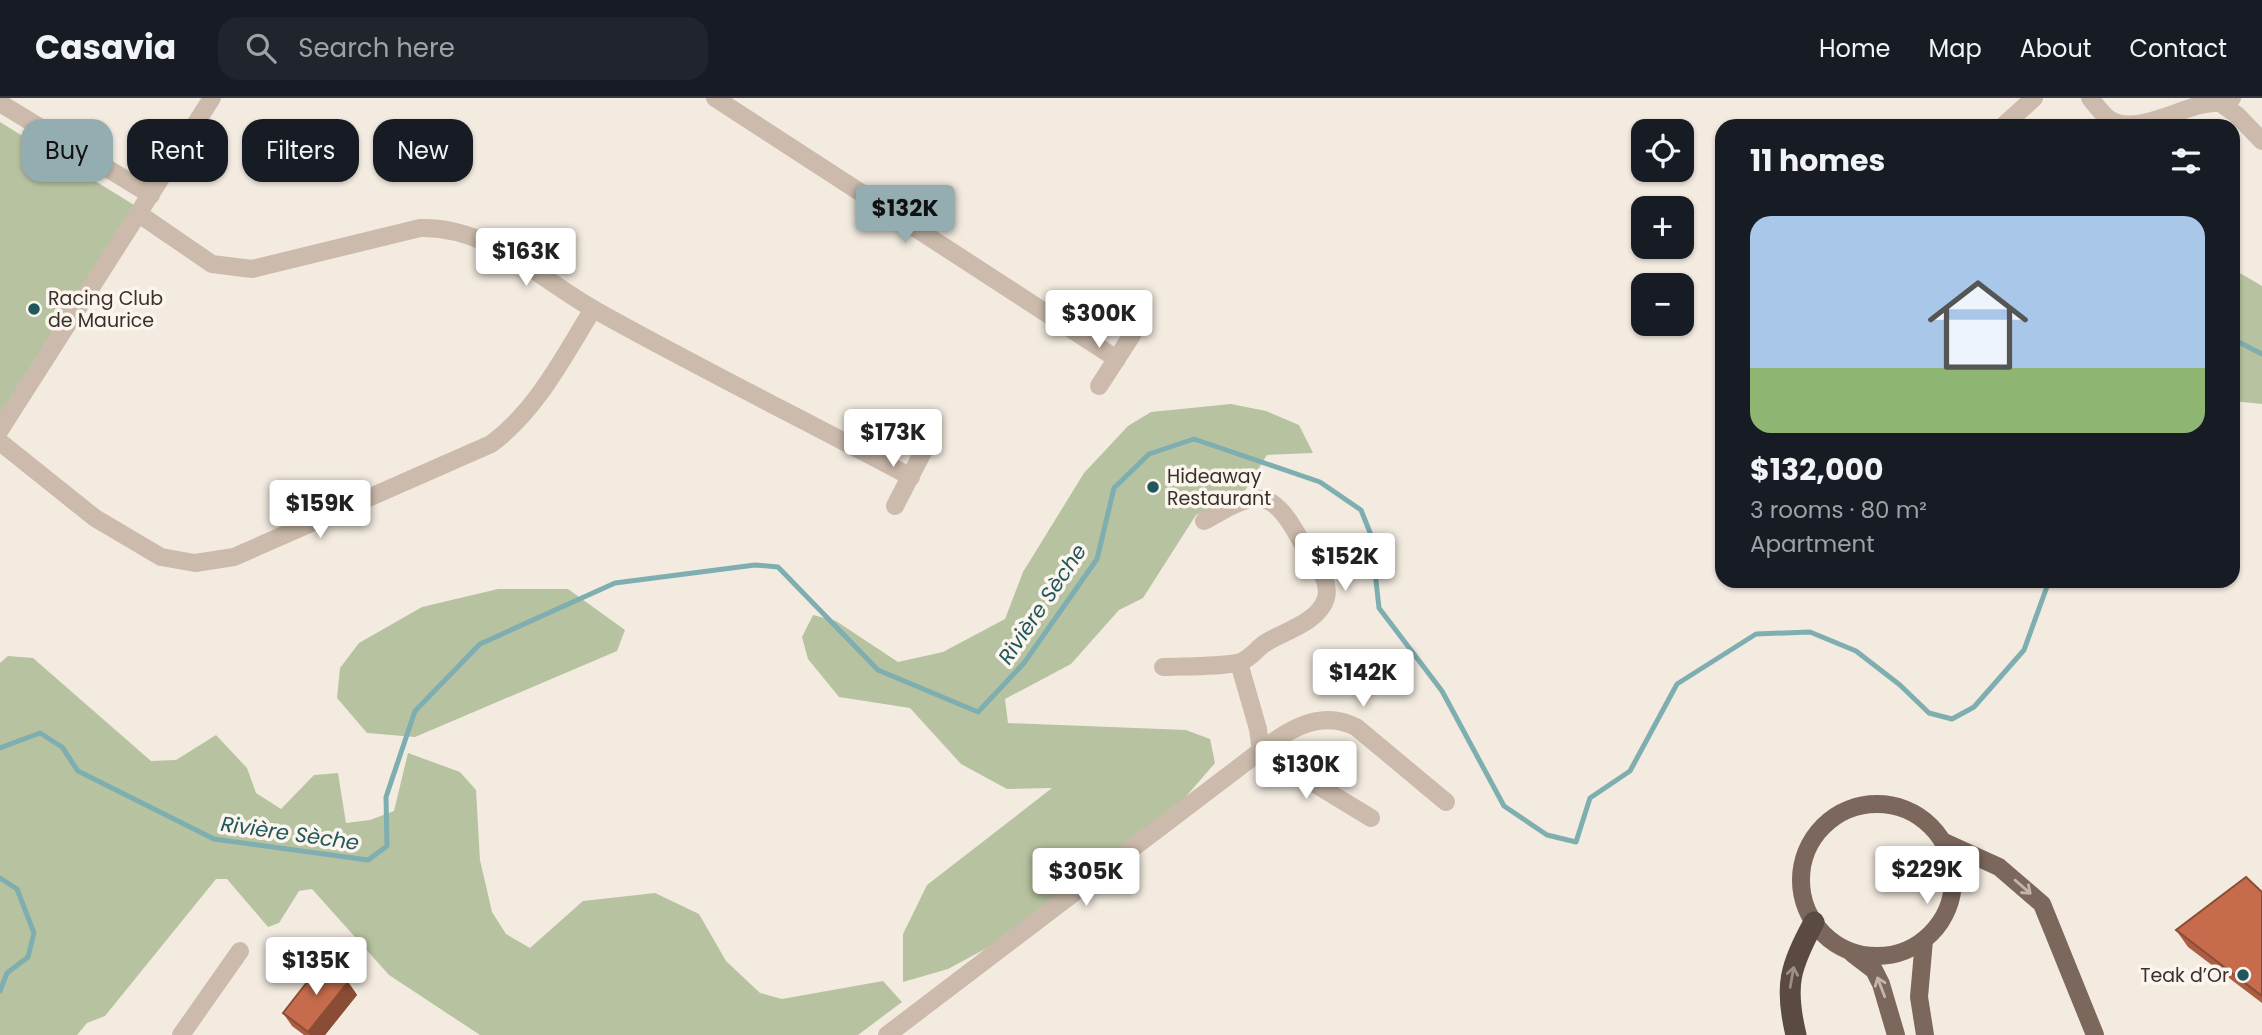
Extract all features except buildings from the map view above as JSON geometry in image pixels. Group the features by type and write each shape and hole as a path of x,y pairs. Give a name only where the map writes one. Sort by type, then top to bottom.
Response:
{"highway":[{"path":"1796,1035 1789,1006 1790,976 1799,950 1814,922"}],"main road":[{"path":"1849,951 1868,956 1888,956 1907,950 1924,940 1942,920 1952,895 1953,867 1944,842 1926,821 1903,807 1876,803 1849,808 1826,823 1810,844 1801,870 1803,898 1814,922 1830,939 1874,970 1881,984 1896,1035"},
{"path":"1944,842 1999,867 2042,904 2095,1035"},
{"path":"1924,940 1919,996 1925,1035"}],"street":[{"path":"0,430 212,98"},
{"path":"715,98 1116,359"},
{"path":"2011,119 2034,98"},
{"path":"2090,98 2108,119"},
{"path":"2161,119 2199,106 2226,101 2262,141"},
{"path":"0,103 151,195"},
{"path":"139,214 212,264 252,269 407,230 453,230 493,244 593,309 911,477"},
{"path":"0,442 95,518 161,557 195,563 234,556 491,444 517,422 535,399 593,309"},
{"path":"1100,386 1132,335"},
{"path":"895,506 925,448"},
{"path":"1163,667 1239,663 1251,657 1264,643 1315,614 1326,599 1326,583 1289,521 1269,501 1260,498 1248,500 1204,521"},
{"path":"1239,663 1258,729 1261,751"},
{"path":"887,1035 1296,727 1312,721 1343,720 1356,727 1446,802"},
{"path":"1261,751 1371,818"},
{"path":"181,1035 240,951"}],"green space":[{"name":"Racing Club de Maurice","path":"0,122 21,135 21,182 97,182 134,205 0,414"},
{"path":"2240,273 2262,286 2262,404 2240,402"},
{"path":"1231,404 1266,411 1299,425 1313,453 1267,455 1241,497 1196,515 1143,598 1119,610 1071,664 1005,699 1008,723 1186,730 1210,739 1215,763 1183,800 1011,935 948,969 903,982 903,934 927,885 1052,788 1007,789 961,764 910,708 839,697 808,659 802,637 813,615 836,621 898,662 943,652 1005,619 1023,572 1084,473 1128,426 1151,412"},
{"path":"498,589 568,589 625,630 617,651 415,737 367,733 337,698 340,668 359,643 422,607"},
{"path":"8,656 33,658 151,761 176,760 216,735 247,768 256,793 281,809 314,775 338,773 346,823 370,820 394,811 408,753 460,772 476,790 480,860 492,912 506,934 530,948 583,901 655,893 699,914 726,961 760,993 782,999 883,981 902,1002 858,1035 480,1035 389,975 312,889 299,891 279,923 268,927 227,879 216,879 105,1016 87,1023 77,1035 0,1035 0,663"}],"waterway":[{"name":"Rivière Sèche","path":"2240,343 2262,354"},
{"name":"Rivière Sèche","path":"0,748 40,733 62,747 78,771 214,839 368,860 387,846 386,797 415,711 480,644 615,583 755,565 778,567 878,670 978,712 1024,663 1097,559 1114,488 1149,454 1194,439 1320,482 1361,510 1371,535 1379,608 1442,691 1504,806 1547,835 1576,842 1590,798 1630,771 1677,684 1756,634 1810,632 1856,651 1900,685 1929,713 1952,719 1974,707 2024,650 2046,588"},
{"name":"Rivière Sèche","path":"0,878 17,889 34,933 28,957 7,973 0,991"}],"place":[{"name":"Racing Club de Maurice","path":"34,309"},
{"name":"Hideaway Restaurant","path":"1153,487"},
{"name":"Teak d’Or","path":"2243,975"}]}
